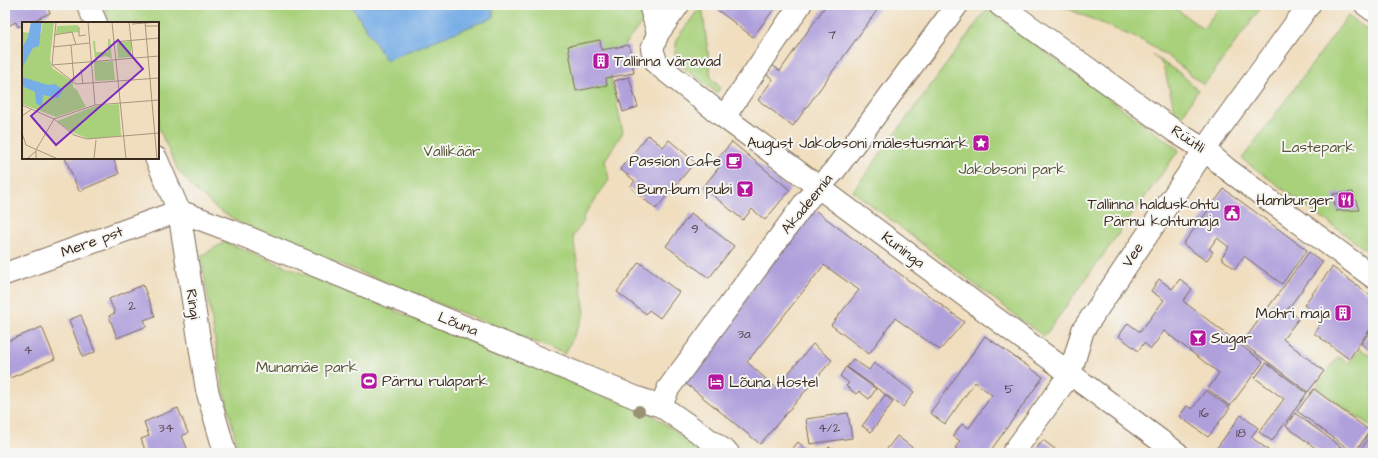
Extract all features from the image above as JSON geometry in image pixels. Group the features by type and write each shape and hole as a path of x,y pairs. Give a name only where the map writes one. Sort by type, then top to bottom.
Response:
{"street":[{"path":"88,5 96,22"},
{"path":"650,5 658,33"},
{"path":"658,33 678,5"},
{"path":"724,118 800,5"},
{"name":"Akadeemia","path":"661,406 668,389 806,201 834,171 957,5"},
{"name":"Rüütli","path":"1000,5 1135,95 1176,132 1205,150 1227,169 1373,277"},
{"name":"Vee","path":"1013,453 1070,374 1083,330 1186,176 1309,5"},
{"path":"1366,5 1373,10"},
{"name":"Kuninga","path":"658,33 652,49 657,64 724,118 1178,453"},
{"name":"Ringi","path":"156,159 179,211 207,390 225,453"},
{"name":"Mere pst","path":"5,274 179,211"},
{"name":"Lõuna","path":"179,211 232,231 630,395 661,406 728,453"}],"green space":[{"name":"Vallikäär","path":"102,5 641,5 645,19 608,65 623,132 605,160 609,180 583,217 584,221 573,236 585,313 565,354 247,227 217,209 192,187 178,170 159,129 159,22 110,22"},
{"path":"702,5 711,77 720,88 717,93 677,63 675,53 677,38"},
{"path":"1059,5 1171,5 1203,29 1221,5 1263,5 1204,85 1169,57 1141,40"},
{"name":"Jakobsoni park","path":"987,9 1179,150 1044,337 853,191"},
{"name":"Lastepark","path":"1348,16 1373,34 1373,255 1242,159"},
{"path":"1152,55 1181,74 1198,90 1181,118 1177,119 1164,68 1160,61"},
{"name":"Munamäe park","path":"225,242 651,414 706,453 239,453 223,387 201,256"},
{"path":"1360,349 1373,357 1373,428 1316,387 1338,357 1349,363"}],"water":[{"path":"351,5 492,5 494,17 386,60"}],"building":[{"path":"5,5 46,5 50,13 30,22 22,22 22,25 18,27 16,22 8,26 5,21"},
{"path":"711,5 777,5 753,37"},
{"path":"826,5 881,5 793,126 758,100 773,79 766,74 772,65 780,71"},
{"name":"Tallinna väravad","path":"600,40 601,50 629,45 634,73 606,78 607,85 576,91 568,46"},
{"path":"629,77 638,107 623,112 614,81"},
{"path":"648,135 663,147 669,140 695,162 656,209 630,187 635,181 620,169"},
{"path":"732,142 790,190 765,220 752,209 743,220 703,187 721,165 716,160"},
{"path":"65,159 113,159 119,174 79,191"},
{"name":"Tallinna halduskohtu Pärnu kohtumaja","path":"1224,189 1307,250 1282,284 1244,256 1235,269 1221,258 1229,247 1217,238 1209,249 1213,252 1206,261 1183,244"},
{"path":"1353,192 1359,210 1336,211 1333,194"},
{"path":"812,208 964,322 940,350 895,318 869,354 831,325 859,290 824,265 747,362 776,388 813,344 832,360 760,444 684,382"},
{"path":"691,213 734,246 709,278 666,246"},
{"path":"1309,252 1323,262 1287,310 1299,318 1283,339 1324,371 1308,392 1242,343"},
{"path":"639,262 679,292 660,318 649,310 646,314 617,292"},
{"name":"Mohri maja","path":"1332,267 1373,297 1373,325 1349,359 1314,333 1323,320 1304,305"},
{"path":"1159,279 1172,289 1180,279 1192,289 1183,301 1263,362 1230,406 1208,389 1219,373 1164,331 1151,349 1144,343 1138,351 1119,336 1128,323 1140,332 1164,300 1151,291"},
{"path":"143,285 155,316 144,320 147,326 117,338 109,316 115,313 109,299"},
{"path":"81,315 95,352 83,357 69,320"},
{"path":"42,327 55,359 10,378 5,365 5,342"},
{"path":"1373,327 1373,353 1361,344"},
{"path":"985,336 1043,377 989,453 962,453 955,448 960,441 953,436 962,424 969,428 992,395 975,382 945,424 930,413"},
{"path":"853,359 869,370 874,363 914,392 903,407 847,367"},
{"path":"1266,363 1307,393 1272,441 1259,432 1284,399 1255,378"},
{"path":"846,367 876,389 869,399 859,391 856,394 846,386 849,383 840,376"},
{"path":"1314,389 1370,431 1354,453 1297,411"},
{"path":"1206,390 1230,408 1208,437 1179,416 1187,406 1192,409"},
{"path":"885,395 893,402 871,432 862,426"},
{"path":"178,408 188,433 182,436 189,453 146,453 141,439 149,436 144,422"},
{"path":"848,413 852,438 810,444 806,419"},
{"path":"1295,413 1340,446 1334,453 1322,453 1286,426"},
{"path":"1241,415 1258,428 1251,437 1268,450 1266,453 1213,453"},
{"path":"1373,432 1373,453 1358,453"},
{"path":"897,436 913,448 910,453 884,453"},
{"path":"1043,440 1060,453 1033,453"},
{"path":"798,442 810,453 789,453"},
{"path":"829,447 837,453 825,453"},
{"path":"1341,447 1349,453 1337,453"},
{"path":"843,449 848,453 839,453"},
{"path":"1298,449 1303,453 1295,453"}],"place":[{"name":"Tallinna väravad","path":"601,61"},
{"name":"August Jakobsoni mälestusmärk","path":"981,143"},
{"name":"Passion Cafe","path":"734,161"},
{"name":"Bum-bum pubi","path":"745,189"},
{"name":"Hamburger","path":"1346,200"},
{"name":"Tallinna halduskohtu Pärnu kohtumaja","path":"1232,213"},
{"name":"Mohri maja","path":"1343,313"},
{"name":"Sugar","path":"1198,338"},
{"name":"Pärnu rulapark","path":"369,381"},
{"name":"Lõuna Hostel","path":"716,382"}]}
